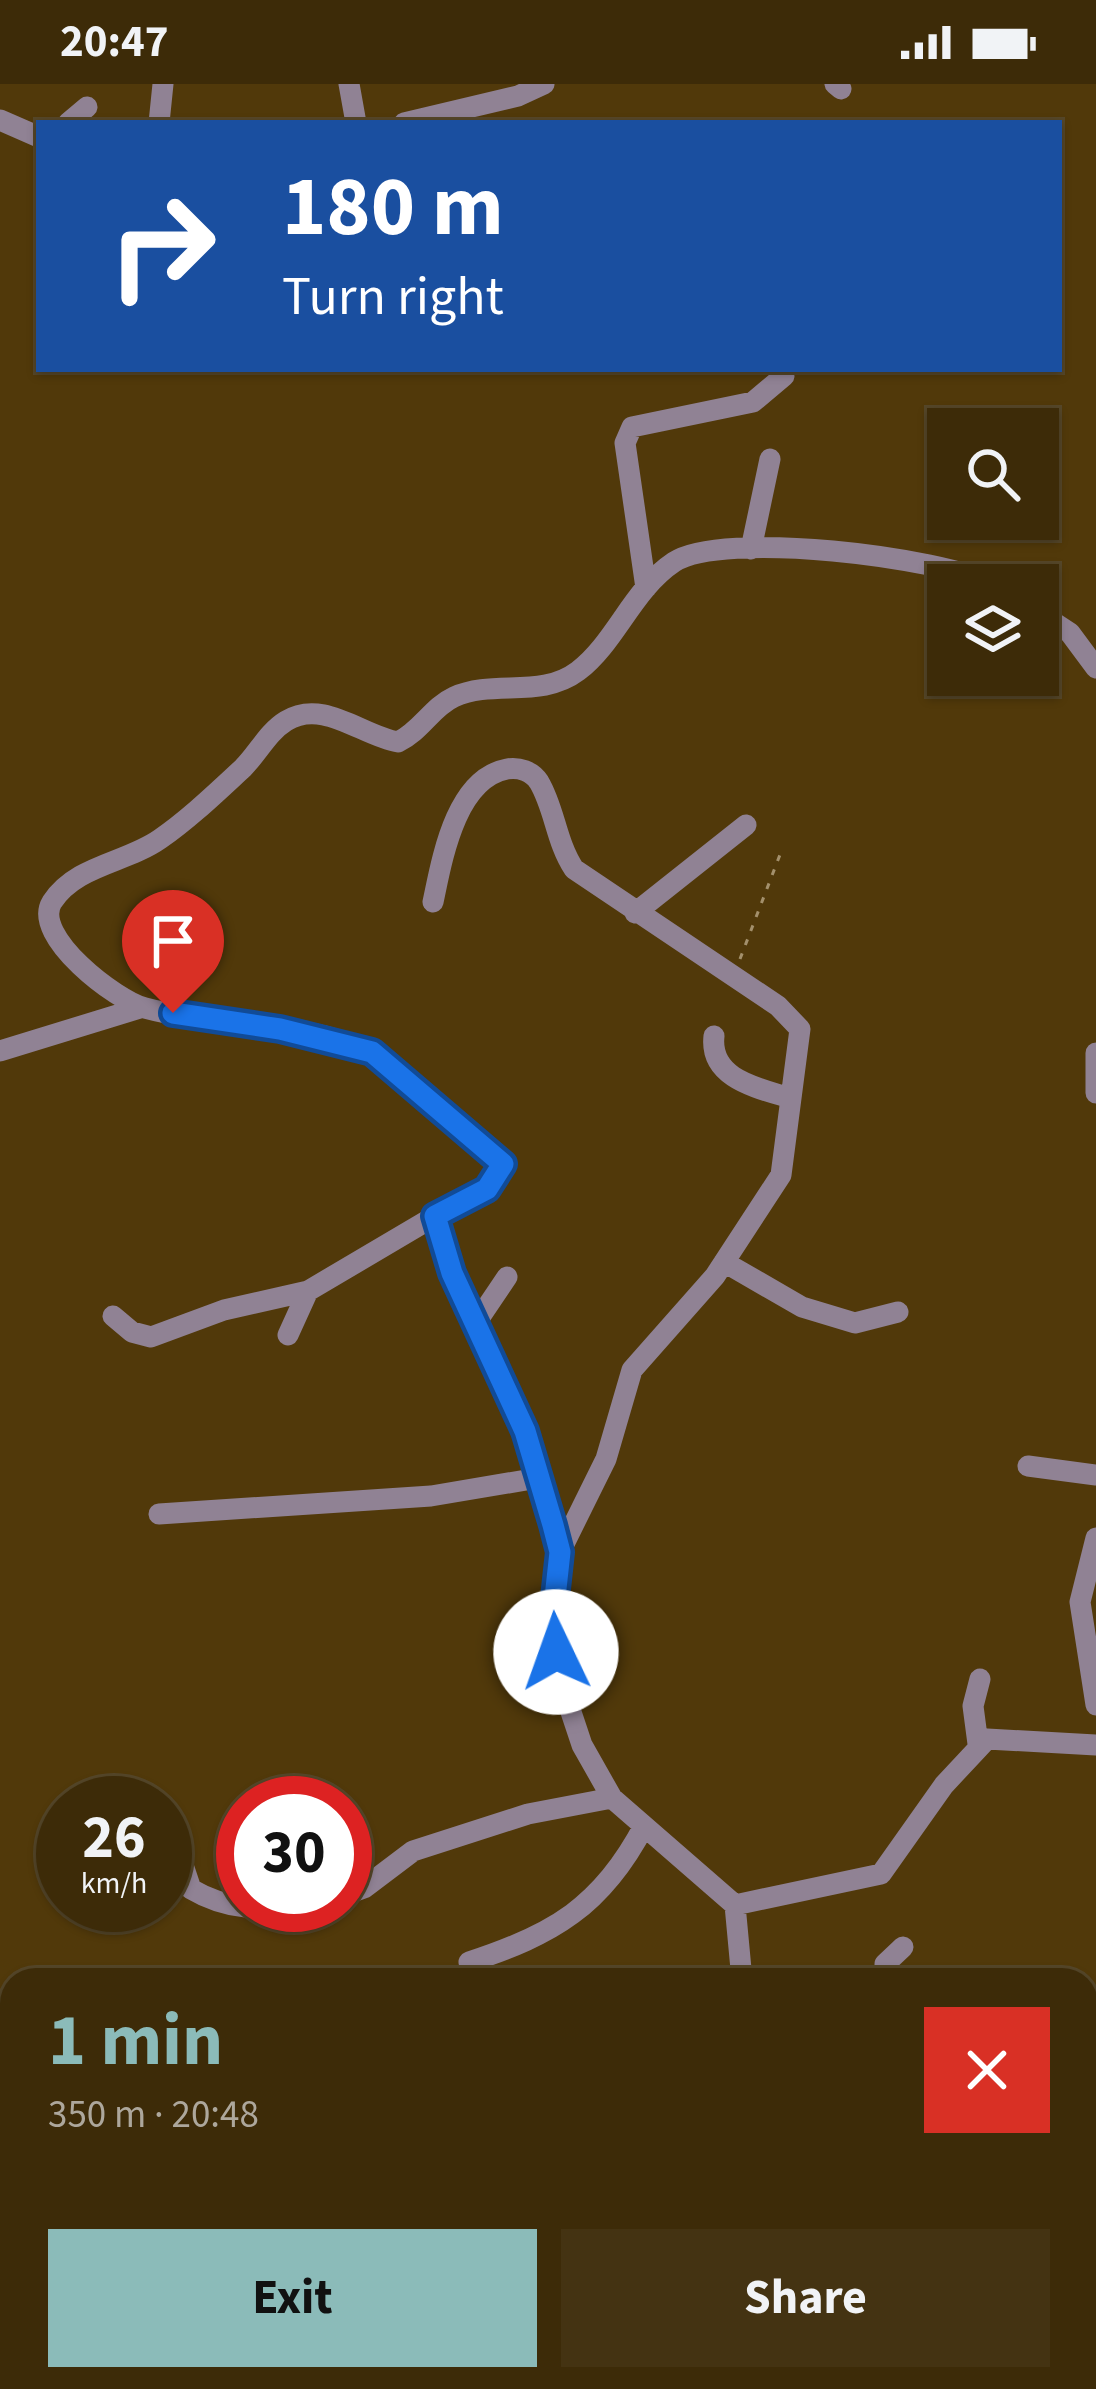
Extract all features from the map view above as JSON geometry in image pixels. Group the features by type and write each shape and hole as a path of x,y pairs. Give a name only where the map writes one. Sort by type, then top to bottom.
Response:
{"street":[{"path":"159,120 163,84"},
{"path":"349,84 355,120"},
{"path":"413,120 544,84"},
{"path":"72,120 88,107"},
{"path":"0,120 36,136"},
{"path":"646,588 625,443 632,427 754,402 784,376"},
{"path":"752,549 770,459"},
{"path":"140,1007 62,950 51,932 50,906 80,876 128,860 164,837 289,718 319,714 398,742 413,735 454,697 536,688 580,670 646,588 674,562 702,549 830,549 927,565"},
{"path":"1059,626 1088,642 1096,668"},
{"path":"433,902 445,847 478,786 514,767 530,772 540,783 555,836 574,869 796,1020 800,1043 782,1175 724,1262 632,1370 606,1459 560,1552 552,1625 564,1691 582,1745 612,1798 735,1905 741,1968"},
{"path":"634,913 746,825"},
{"path":"0,1051 140,1007 280,1029 372,1052 503,1164 487,1189 308,1291 224,1310 151,1337 132,1332 113,1316"},
{"path":"715,1036 720,1067 790,1098"},
{"path":"1096,1053 1096,1093"},
{"path":"435,1216 452,1273 525,1431 560,1552"},
{"path":"724,1262 802,1307 855,1324 898,1312"},
{"path":"476,1323 506,1277"},
{"path":"288,1335 308,1291"},
{"path":"1028,1466 1096,1475"},
{"path":"159,1514 431,1496 538,1478"},
{"path":"1096,1538 1080,1602 1096,1705"},
{"path":"979,1744 973,1706 980,1679"},
{"path":"735,1905 881,1874 979,1744 996,1736 1096,1744"},
{"path":"372,1882 413,1851 528,1814 612,1798"},
{"path":"469,1962 525,1945 602,1893 644,1826"},
{"path":"885,1968 903,1947"}],"path":[{"path":"735,978 757,904 781,852"}],"route":[{"path":"173,1013 280,1029 372,1052 503,1164 487,1189 435,1216 452,1273 525,1431 553,1525 560,1552 552,1625 556,1652"}]}
